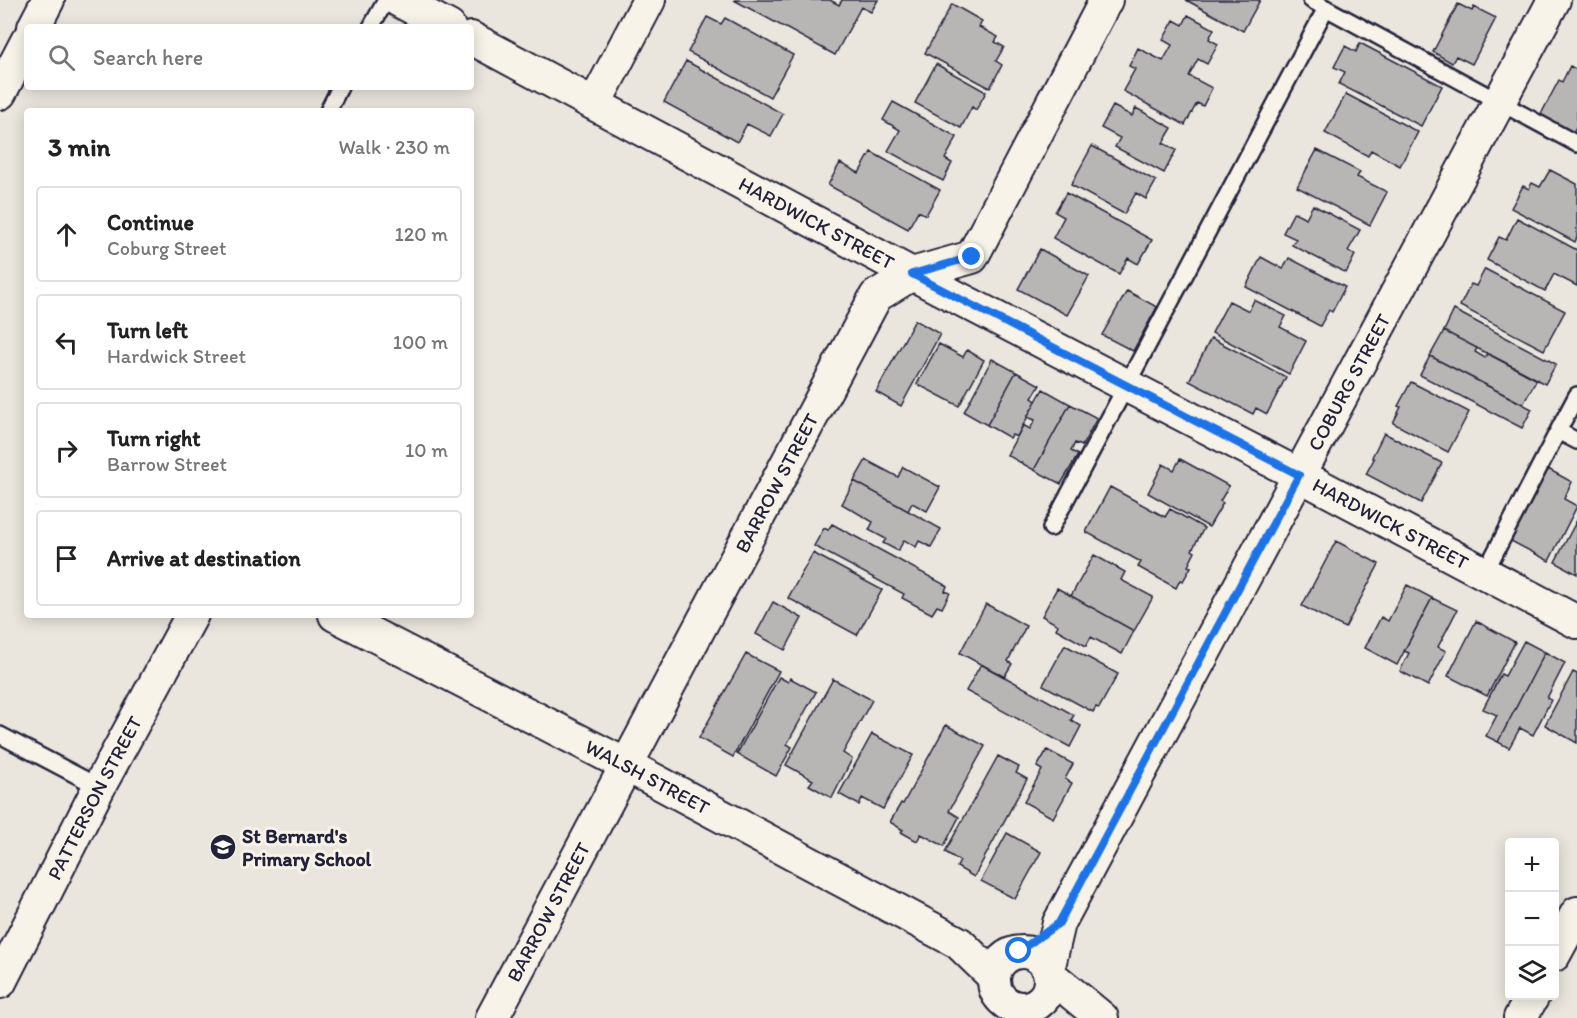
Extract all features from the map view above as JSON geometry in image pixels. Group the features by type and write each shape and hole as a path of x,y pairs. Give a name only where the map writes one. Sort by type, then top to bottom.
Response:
{"street":[{"path":"36,24 48,0"},
{"path":"398,0 443,24"},
{"path":"595,104 650,0"},
{"name":"BARROW STREET","path":"492,1018 876,297 912,274 972,257 1106,0"},
{"name":"COBURG STREET","path":"1049,973 1059,923 1554,0"},
{"name":"HARDWICK STREET","path":"474,40 912,274 1577,622"},
{"path":"0,93 24,46"},
{"name":"PATTERSON STREET","path":"0,982 99,787 190,618"},
{"name":"WALSH STREET","path":"341,618 626,765 959,943 993,979"},
{"path":"1559,946 1577,913"},
{"name":"COBURG STREET","path":"1017,951 1059,923"},
{"name":"WALSH STREET","path":"959,943 1017,951"},
{"path":"993,1018 995,968 1006,955 1017,951 1029,952 1037,956 1044,962 1049,973 1050,984 1047,993 1028,1010"},
{"path":"1049,973 1102,1018"},
{"path":"993,979 999,997 1012,1007 1084,1018"},
{"path":"1520,1018 1531,1000"}],"lane":[{"path":"373,24 386,0"},
{"path":"1311,0 1577,144"},
{"path":"1051,528 1326,8"},
{"path":"330,108 338,90"},
{"path":"1484,574 1577,395"},
{"path":"1558,431 1577,441"},
{"path":"0,735 99,787"}],"building":[{"path":"734,0 830,0 839,5 842,0 878,0 871,12 861,7 835,55"},
{"path":"1186,0 1260,0 1243,31"},
{"path":"952,4 982,21 979,27 998,37 995,42 1004,47 996,61 1002,65 990,88 925,53"},
{"path":"1458,4 1472,11 1474,7 1496,18 1472,64 1456,56 1452,63 1433,52"},
{"path":"1188,15 1214,29 1209,39 1218,44 1207,64 1198,59 1189,76 1212,88 1203,106 1197,103 1185,125 1123,91 1135,69 1129,66 1138,48 1163,61 1172,45 1163,40 1174,20 1183,25"},
{"path":"707,17 721,24 725,18 793,55 770,97 688,52"},
{"path":"1360,43 1442,86 1421,126 1339,84 1345,72 1334,67 1345,46 1356,52"},
{"path":"686,61 783,114 771,136 747,124 737,142 664,102"},
{"path":"936,64 986,92 976,110 972,107 961,128 915,103"},
{"path":"1570,66 1577,70 1577,125 1572,135 1539,118 1559,80 1562,82"},
{"path":"1346,94 1418,132 1400,166 1371,150 1368,156 1325,133"},
{"path":"893,102 957,137 945,159 952,163 943,181 888,151 900,130 883,120"},
{"path":"1113,106 1132,116 1136,108 1172,128 1163,143 1176,150 1164,173 1115,147 1120,138 1101,128"},
{"path":"1092,146 1156,181 1146,199 1136,193 1124,214 1071,185"},
{"path":"1317,150 1360,172 1357,177 1387,192 1370,225 1297,187"},
{"path":"871,152 940,190 926,215 918,211 908,229 828,185 840,163 859,173"},
{"path":"1550,170 1577,184 1577,237 1575,242 1511,208 1523,186 1529,189 1532,183 1540,187"},
{"path":"1066,193 1152,240 1138,264 1128,258 1119,274 1053,238 1064,217 1055,212"},
{"path":"1313,205 1360,230 1348,251 1355,255 1346,273 1292,245 1296,239 1283,233 1294,212 1306,218"},
{"path":"1517,218 1577,250 1577,286 1554,274 1545,291 1487,260 1499,237 1506,240"},
{"path":"1040,249 1089,276 1067,315 1018,289"},
{"path":"1261,257 1283,269 1289,258 1345,287 1332,312 1329,310 1320,326 1246,287"},
{"path":"1485,269 1565,311 1544,350 1460,306 1471,284 1476,286"},
{"path":"1127,291 1157,307 1133,351 1102,335"},
{"path":"1254,300 1286,316 1280,327 1306,341 1289,374 1212,333 1229,301 1249,311"},
{"path":"1454,310 1556,364 1545,384 1444,331"},
{"path":"915,320 940,334 901,406 876,392"},
{"path":"1444,331 1477,348 1475,352 1485,358 1487,353 1537,379 1523,404 1430,356"},
{"path":"1211,338 1286,377 1267,414 1256,408 1253,414 1189,381"},
{"path":"939,344 963,357 967,350 984,360 959,406 917,384"},
{"path":"1430,356 1532,409 1522,428 1420,375"},
{"path":"992,359 1016,372 987,425 964,412"},
{"path":"1016,372 1040,385 1032,398 1036,401 1017,437 1012,435 1010,438 987,425"},
{"path":"1411,382 1469,412 1448,452 1393,423 1401,407 1398,406"},
{"path":"1043,389 1070,404 1034,470 1007,455 1023,425 1030,429 1035,420 1027,417"},
{"path":"1070,404 1097,418 1082,446 1075,443 1071,451 1078,455 1061,484 1034,470"},
{"path":"1384,433 1442,463 1421,503 1366,474"},
{"path":"1180,459 1229,486 1220,501 1223,503 1209,527 1148,493 1163,464 1174,470"},
{"path":"866,460 898,477 903,467 940,487 927,511 912,503 908,511 854,481"},
{"path":"1548,469 1572,482 1564,499 1577,506 1549,561 1511,541"},
{"path":"854,481 941,529 931,547 919,541 916,547 904,540 898,551 883,543 886,539 869,530 873,522 842,504"},
{"path":"1110,487 1165,517 1170,509 1204,528 1192,550 1195,552 1188,566 1191,567 1176,588 1138,567 1141,562 1086,532"},
{"path":"1577,520 1577,574 1555,562"},
{"path":"832,524 947,586 945,591 950,593 942,608 937,606 932,614 902,598 904,594 814,546 824,528 828,530"},
{"path":"1336,541 1379,564 1345,628 1302,606"},
{"path":"813,553 882,590 857,635 788,598"},
{"path":"1094,555 1125,572 1121,580 1153,597 1134,631 1071,596"},
{"path":"1407,585 1432,598 1397,665 1365,648 1381,617 1388,621"},
{"path":"1057,588 1134,631 1122,654 1091,637 1086,646 1056,629 1058,625 1042,616"},
{"path":"1432,598 1457,610 1438,647 1446,651 1428,686 1400,671 1409,653 1404,651"},
{"path":"773,602 802,618 785,650 756,634"},
{"path":"986,604 1026,626 1008,661 1012,664 1004,677 960,653"},
{"path":"1476,621 1515,642 1487,696 1448,676"},
{"path":"1524,641 1545,652 1498,742 1486,736 1497,715 1483,709 1501,674 1505,676"},
{"path":"1065,645 1118,674 1099,708 1096,707 1093,712 1043,685"},
{"path":"1545,652 1565,663 1547,698 1551,700 1533,735 1520,728 1509,748 1498,742"},
{"path":"746,654 779,671 733,757 699,738"},
{"path":"981,664 1074,715 1071,720 1081,726 1070,747 966,691"},
{"path":"1573,672 1577,674 1577,743 1545,725"},
{"path":"779,677 788,682 790,678 816,692 787,744 792,747 776,776 737,754"},
{"path":"833,679 872,700 843,753 852,759 832,798 809,785 813,780 786,765"},
{"path":"946,725 985,746 949,811 959,817 944,846 921,834 917,841 901,832 903,830 890,822 901,803 903,804"},
{"path":"872,734 913,755 883,809 862,798 859,805 839,794"},
{"path":"1047,750 1073,764 1065,779 1072,783 1053,818 1024,802 1042,770 1037,767"},
{"path":"998,756 1019,767 1016,773 1027,779 974,877 957,867 960,861 945,852"},
{"path":"1007,833 1041,852 1015,899 981,881"}],"place":[{"name":"St Bernard's Primary School","path":"223,847"}],"route":[{"path":"972,257 912,274 1299,475 1059,923 1019,951"}]}
